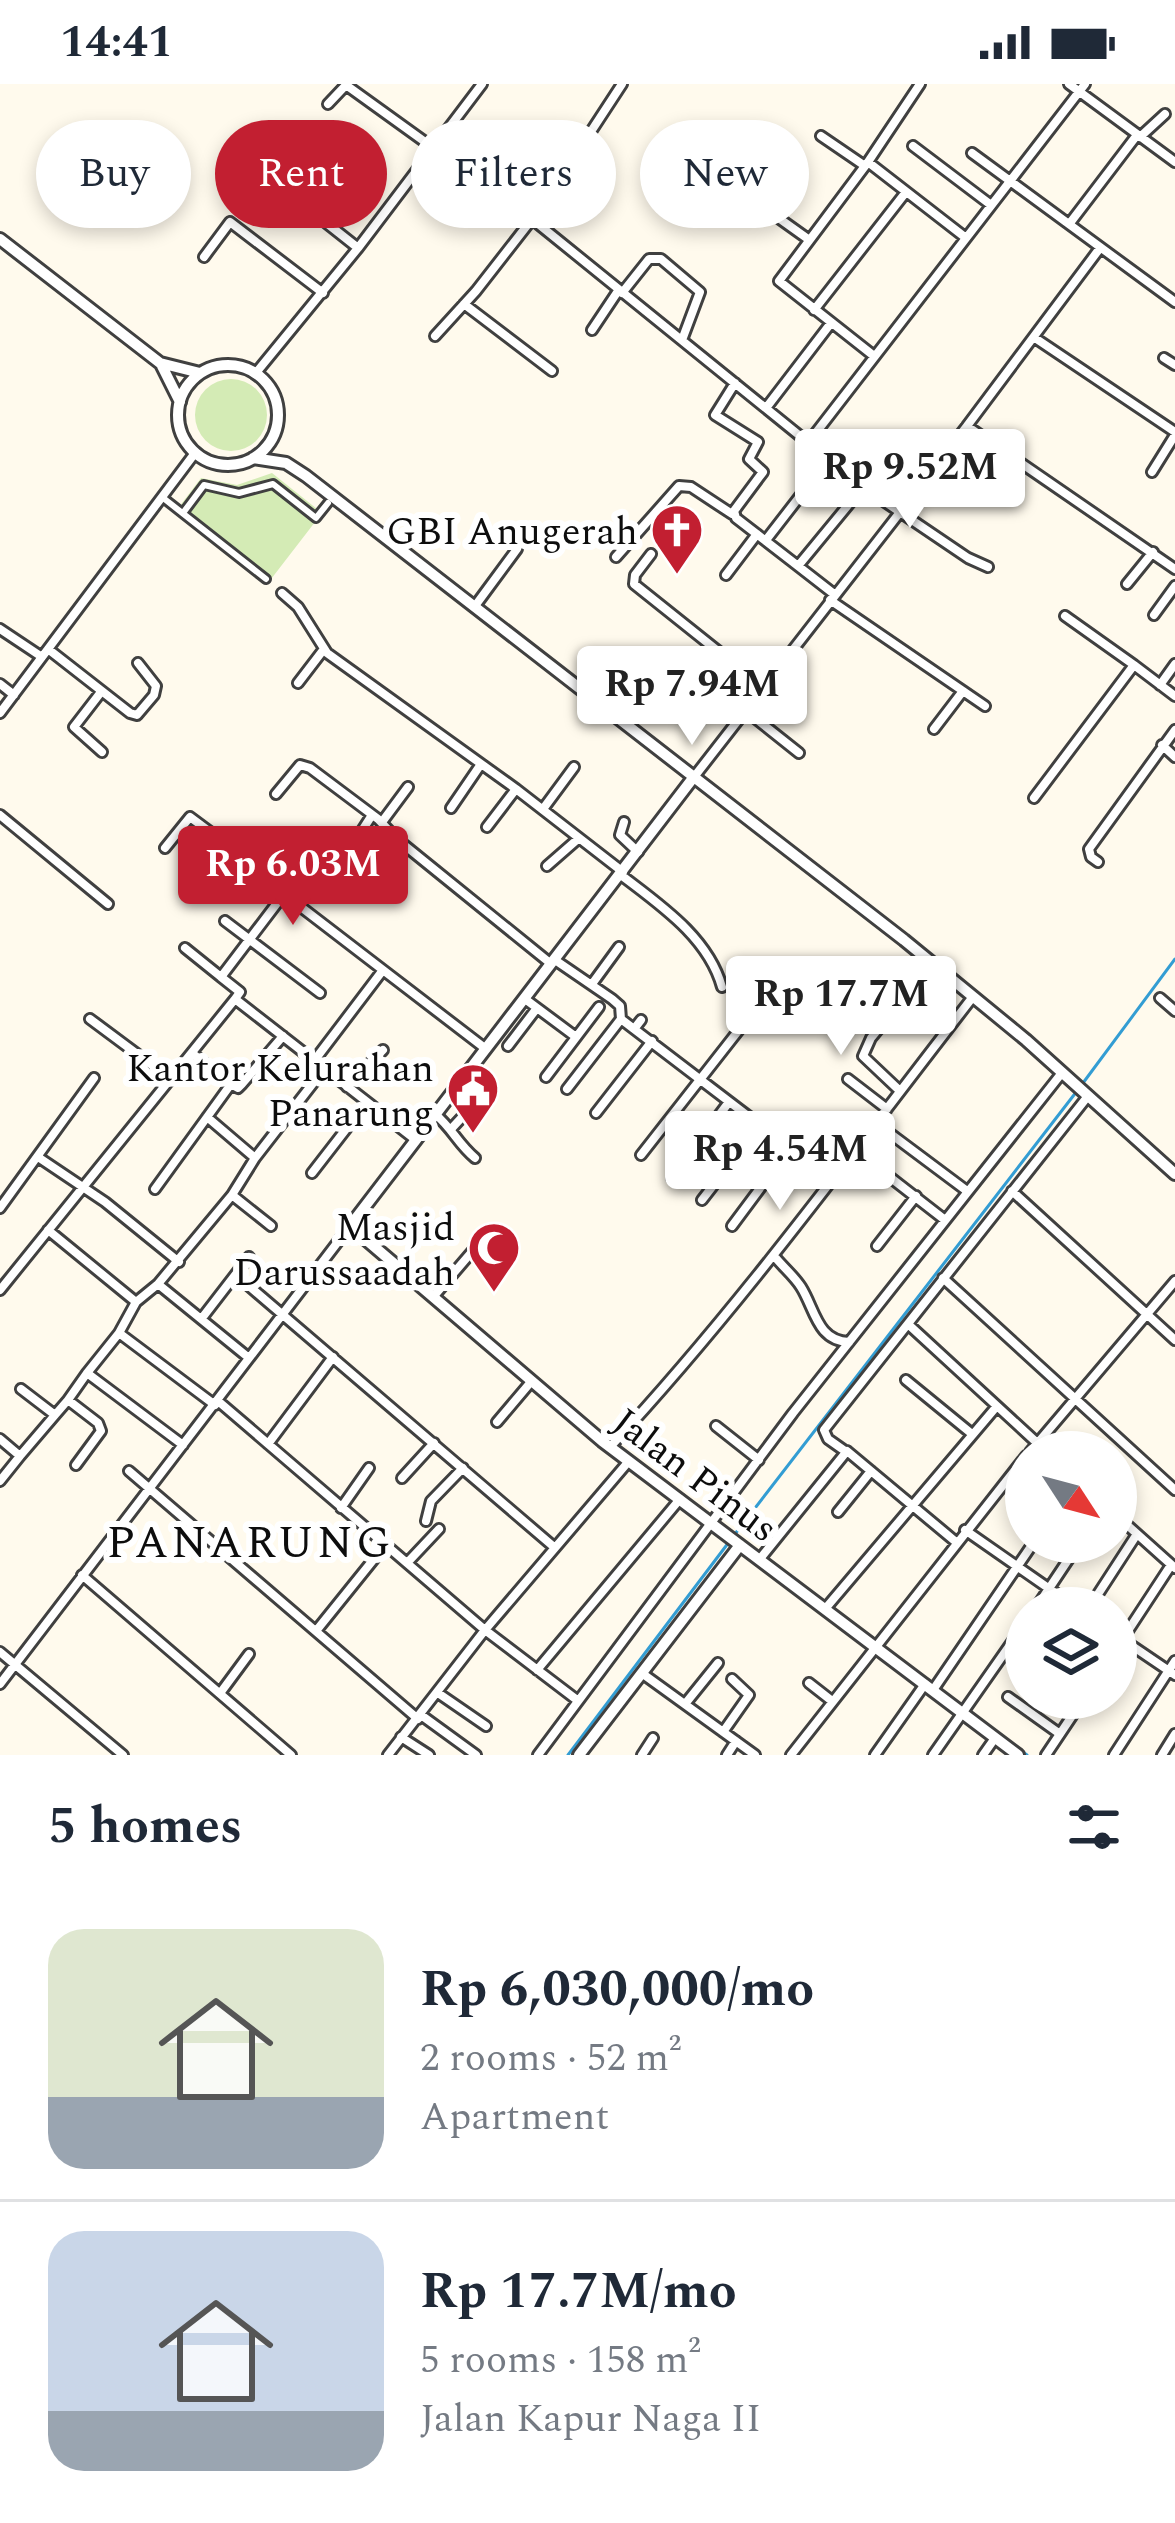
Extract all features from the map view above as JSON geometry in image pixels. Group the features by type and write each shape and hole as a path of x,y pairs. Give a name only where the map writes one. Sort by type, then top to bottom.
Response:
{"street":[{"path":"454,120 482,84"},
{"path":"598,120 622,84"},
{"path":"874,356 779,281 920,84"},
{"path":"1069,84 1082,88 1175,162"},
{"path":"328,104 346,85 411,130"},
{"path":"808,443 1082,88"},
{"path":"1070,223 1138,136 1165,114"},
{"path":"821,136 966,238"},
{"path":"913,146 992,205"},
{"path":"972,154 1175,302"},
{"path":"259,368 411,177"},
{"path":"814,310 906,192"},
{"path":"203,257 230,222 322,292"},
{"path":"333,228 358,248"},
{"path":"434,336 525,228"},
{"path":"543,228 863,487 988,566"},
{"path":"792,228 808,240"},
{"path":"0,238 160,363 203,373 225,366 259,368"},
{"path":"0,1684 1100,248"},
{"path":"592,330 649,259 661,259 700,292 682,340"},
{"path":"464,304 552,371"},
{"path":"766,408 830,323"},
{"path":"1035,338 1175,434 1152,472"},
{"path":"1164,358 1175,365"},
{"path":"160,363 180,401 180,429 195,453 223,465 253,458 286,463"},
{"path":"259,368 272,393 278,446 286,463 972,998 1175,1174"},
{"path":"180,401 203,373"},
{"path":"732,514 763,472 748,459 758,442 715,415 735,383"},
{"path":"253,458 266,448 276,426"},
{"path":"967,426 1175,569"},
{"path":"0,713 195,453"},
{"path":"726,575 828,460"},
{"path":"183,513 204,485 239,493 273,484 316,518 328,502"},
{"path":"616,557 679,486 692,488 732,514 832,597 985,706"},
{"path":"798,566 863,487"},
{"path":"162,497 266,579"},
{"path":"474,608 517,549"},
{"path":"1127,584 1153,551"},
{"path":"651,554 634,584 763,687"},
{"path":"1154,615 1175,586"},
{"path":"282,592 298,607 324,649 516,789 694,936 716,966 722,987"},
{"path":"1065,616 1175,696"},
{"path":"0,628 45,653 130,713 140,713 156,686 138,663"},
{"path":"298,683 324,649"},
{"path":"1160,685 1175,664"},
{"path":"1034,798 1135,665"},
{"path":"0,684 14,695"},
{"path":"934,729 963,691"},
{"path":"101,692 74,727 102,752"},
{"path":"745,710 799,753"},
{"path":"1098,862 1090,857 1089,849 1175,730"},
{"path":"1162,746 1175,757"},
{"path":"451,808 481,764"},
{"path":"276,794 295,770 305,766 372,814 398,840 553,962 620,1006 621,1019 566,1089"},
{"path":"542,810 574,767"},
{"path":"382,822 408,787"},
{"path":"487,826 516,789"},
{"path":"347,854 372,814"},
{"path":"0,815 108,904"},
{"path":"165,848 190,817 486,1048"},
{"path":"624,822 620,836 638,852"},
{"path":"547,866 579,838"},
{"path":"220,977 284,894"},
{"path":"225,920 320,993"},
{"path":"592,984 619,947"},
{"path":"0,1290 240,992 185,948"},
{"path":"314,1060 383,970"},
{"path":"610,1448 775,1257 972,998"},
{"path":"1160,998 1175,1011"},
{"path":"235,999 416,1140"},
{"path":"525,999 576,1037"},
{"path":"546,1077 599,1007"},
{"path":"508,1046 537,1008"},
{"path":"890,1015 863,1056 900,1091"},
{"path":"90,1018 172,1080"},
{"path":"621,1019 638,1024 652,1041 790,1148 828,1185"},
{"path":"641,1155 742,1026"},
{"path":"193,1054 238,1088 283,1036"},
{"path":"596,1113 652,1041"},
{"path":"347,1087 383,1050"},
{"path":"0,1481 119,1333 136,1302 179,1262 232,1195 324,1069"},
{"path":"538,1755 759,1460 1061,1073"},
{"path":"452,1128 478,1100 476,1089 464,1077"},
{"path":"0,1208 94,1078"},
{"path":"848,1079 886,1109"},
{"path":"155,1190 231,1084"},
{"path":"956,1542 828,1439 824,1430 1012,1191 1083,1092"},
{"path":"313,1173 367,1102"},
{"path":"672,1178 729,1102"},
{"path":"436,1114 475,1158"},
{"path":"206,1118 255,1158"},
{"path":"876,1123 967,1191"},
{"path":"703,1200 760,1125"},
{"path":"732,1226 790,1148"},
{"path":"855,1150 945,1220"},
{"path":"38,1157 179,1262"},
{"path":"1012,1191 1175,1340"},
{"path":"232,1195 271,1226"},
{"path":"877,1246 916,1196"},
{"name":"Jalan Pinus","path":"350,1226 610,1448 1018,1755"},
{"path":"48,1230 136,1302"},
{"path":"434,1296 482,1240"},
{"path":"202,1318 249,1257"},
{"path":"775,1257 801,1287 820,1327 841,1342 852,1342"},
{"path":"943,1278 1175,1490"},
{"path":"1047,1431 1175,1281"},
{"path":"158,1284 250,1358"},
{"path":"249,1286 554,1547"},
{"path":"909,1325 1024,1431"},
{"path":"119,1333 268,1444 484,1630 577,1700"},
{"path":"268,1444 333,1357"},
{"path":"87,1373 183,1445"},
{"path":"906,1380 972,1434"},
{"path":"497,1422 530,1382"},
{"path":"21,1388 55,1415"},
{"path":"68,1400 100,1426 76,1465"},
{"path":"825,1610 997,1406"},
{"path":"716,1426 759,1460"},
{"path":"0,1439 20,1456"},
{"path":"402,1478 434,1443"},
{"path":"759,1560 845,1451"},
{"path":"388,1755 484,1630 628,1461"},
{"path":"341,1508 369,1468"},
{"path":"426,1521 431,1501 463,1468"},
{"path":"129,1471 419,1717 476,1755"},
{"path":"838,1512 871,1471"},
{"path":"791,1755 1005,1481"},
{"path":"537,1670 680,1499"},
{"path":"406,1563 439,1529"},
{"path":"964,1530 1046,1587"},
{"path":"1137,1534 1173,1566 1137,1615"},
{"path":"316,1631 386,1544"},
{"path":"579,1755 738,1544"},
{"path":"875,1755 1021,1563"},
{"path":"82,1575 291,1755"},
{"path":"1114,1755 1173,1669 1137,1651"},
{"path":"0,1652 123,1755"},
{"path":"933,1755 1005,1652"},
{"path":"220,1692 249,1654"},
{"path":"685,1704 718,1663"},
{"path":"643,1674 755,1755"},
{"path":"723,1732 749,1695 732,1678"},
{"path":"809,1683 832,1702"},
{"path":"438,1693 486,1726"},
{"path":"1039,1719 1060,1734"},
{"path":"1046,1755 1070,1719"},
{"path":"1162,1755 1175,1734"},
{"path":"401,1737 429,1755"},
{"path":"642,1755 653,1738"},
{"path":"983,1755 995,1738"},
{"path":"727,1755 736,1741"}],"green space":[{"path":"231,379 257,389 267,415 257,441 231,451 205,441 195,415 205,389"},
{"path":"272,473 322,513 268,583 176,511 201,478 237,485"}],"waterway":[{"path":"1083,1083 1175,959"},
{"path":"735,1534 1077,1091"},
{"path":"568,1755 729,1542"},
{"path":"967,1710 1027,1755"}],"place":[{"name":"GBI Anugerah","path":"677,576"},
{"name":"Kantor Kelurahan Panarung","path":"473,1135"},
{"name":"Masjid Darussaadah","path":"494,1294"}],"district":[{"name":"PANARUNG","path":"250,1541"}]}
